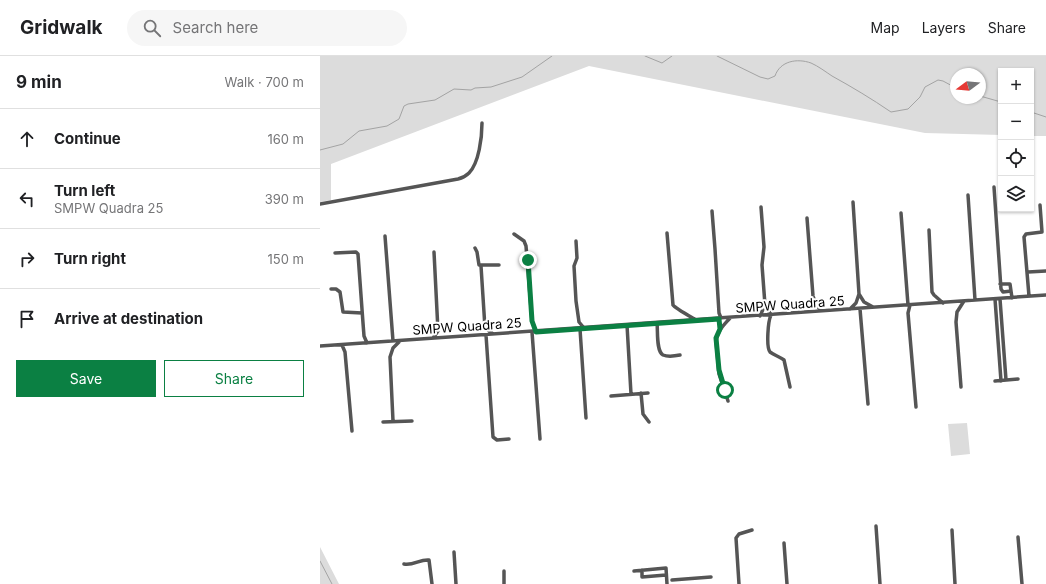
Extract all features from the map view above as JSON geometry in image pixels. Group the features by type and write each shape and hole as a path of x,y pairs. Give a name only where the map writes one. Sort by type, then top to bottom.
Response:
{"street":[{"path":"320,204 458,179 466,176 473,167 480,147 482,123"},
{"path":"994,187 1000,284 1002,291 1011,291"},
{"path":"968,195 975,300"},
{"path":"849,310 856,303 859,294 853,202"},
{"path":"1029,296 1024,236 1042,232 1040,205"},
{"path":"761,207 764,247 762,265 765,305 771,315 768,323 769,350 771,353 784,360 790,387"},
{"path":"712,211 720,329"},
{"path":"902,213 907,305 916,407"},
{"path":"807,218 813,296 821,312"},
{"path":"929,230 932,292 943,303"},
{"path":"667,233 673,305 676,309 696,320"},
{"path":"514,234 524,242 526,246 534,332 540,439"},
{"path":"385,236 393,341"},
{"path":"576,241 577,258 574,266 586,418"},
{"path":"475,248 478,253 479,264 481,266 485,328 478,336"},
{"path":"336,253 356,252 358,254 364,336 367,343"},
{"path":"434,252 438,331 444,338"},
{"path":"481,266 499,265"},
{"path":"1028,272 1046,270"},
{"path":"1000,284 1010,284 1012,298"},
{"path":"331,289 336,289 340,292 342,312 362,313"},
{"path":"859,294 867,304 875,308"},
{"name":"SMPW Quadra 25","path":"320,346 1046,296"},
{"path":"994,299 1001,381"},
{"path":"1000,299 1006,380"},
{"path":"961,387 956,322 957,312 964,301"},
{"path":"760,316 765,305"},
{"path":"860,309 868,404"},
{"path":"996,314 1001,314"},
{"path":"728,401 722,386 716,338 720,329 730,318"},
{"path":"579,322 580,329"},
{"path":"658,323 659,348 661,353 666,356 680,355"},
{"path":"627,325 631,394"},
{"path":"485,328 493,334"},
{"path":"433,338 438,331"},
{"path":"486,335 493,437 498,440 510,439"},
{"path":"361,343 364,336"},
{"path":"393,421 390,357 393,348 399,341"},
{"path":"344,345 352,432"},
{"path":"998,348 1004,348"},
{"path":"995,381 1018,379"},
{"path":"641,393 643,414 649,422"},
{"path":"611,396 648,393"},
{"path":"383,422 412,421"},
{"path":"876,526 880,584"},
{"path":"739,584 736,538 739,534 752,530"},
{"path":"952,530 955,584"},
{"path":"1018,537 1022,584"},
{"path":"784,543 786,584"},
{"path":"454,552 456,584"},
{"path":"404,564 410,564 426,559 429,560 432,584"},
{"path":"634,571 666,568 667,584"},
{"path":"504,570 504,584"},
{"path":"642,570 642,577 666,575"},
{"path":"672,580 711,577"},
{"path":"692,578 692,584"}],"shaded area":[{"path":"320,56 1046,56 1046,136 1034,136 1034,68 998,68 998,135 925,133 589,66 331,164 331,200 320,202"},
{"path":"967,423 970,454 951,456 948,424"},
{"path":"320,547 339,584 320,584"}],"waterway":[{"path":"320,150 343,144 359,131 387,126 399,119 404,106 408,104 435,100 454,89 471,90 475,88 491,87 522,77 552,56"},
{"path":"645,56 662,63 672,56"},
{"path":"717,56 760,77 768,79 775,76 781,67 790,62 800,61 811,63 891,112 908,109 920,97 925,87 938,80 950,85"},
{"path":"986,98 998,101"},
{"path":"1034,113 1046,117"},
{"path":"320,561 332,584"}],"route":[{"path":"528,260 532,321 536,332 719,319 720,329 716,341 719,374 722,386 725,390"}]}
